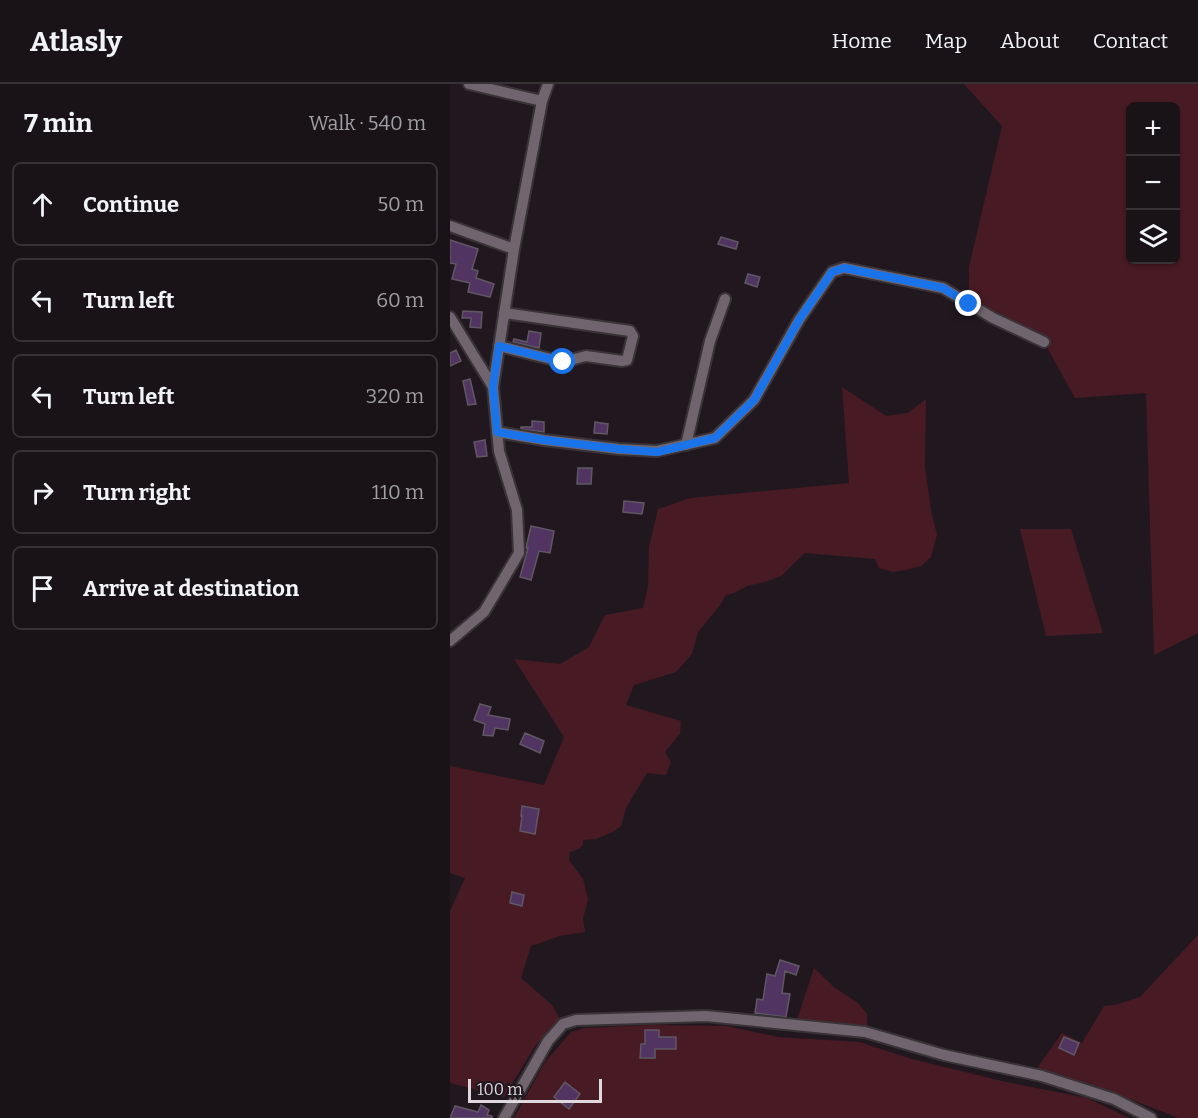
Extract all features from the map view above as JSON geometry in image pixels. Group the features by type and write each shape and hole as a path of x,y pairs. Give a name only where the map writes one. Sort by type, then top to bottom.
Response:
{"street":[{"path":"469,84 542,101"},
{"path":"450,641 484,612 519,554 517,510 499,451 493,387 514,249 542,101 548,84"},
{"path":"450,226 514,249"},
{"path":"497,432 544,440 657,452 715,438 754,400 799,320 832,272 844,268 943,288 993,318 1044,342"},
{"path":"686,445 710,341 724,299"},
{"path":"499,346 563,362 586,356 622,362 627,360 633,336 630,331 504,314"},
{"path":"450,317 493,387"},
{"path":"504,1118 548,1041 563,1024 576,1020 706,1016 865,1032 944,1055 1041,1076 1113,1099 1151,1118"}],"shaded area":[{"path":"964,84 1198,84 1198,633 1154,655 1146,393 1075,398 1044,342 969,304 969,267 1002,126"},
{"path":"842,387 886,416 908,413 926,399 925,467 937,535 931,557 921,566 893,572 879,568 875,559 805,553 781,576 726,595 698,632 692,654 676,672 634,685 626,705 681,721 680,734 665,752 671,762 666,775 647,773 626,808 621,826 596,839 583,840 583,845 579,849 570,852 569,860 583,879 588,899 583,919 585,932 560,936 531,946 521,978 552,1005 560,1019 535,1046 504,1097 450,1083 450,911 465,878 450,873 450,766 544,785 564,737 514,659 560,664 589,647 605,615 643,608 648,587 649,547 658,509 690,498 849,483"},
{"path":"1020,529 1071,529 1103,633 1046,636"},
{"path":"1198,935 1198,1118 1179,1118 1088,1083 1035,1071 1062,1033 1082,1043 1104,1006 1140,997"},
{"path":"814,968 834,987 858,1003 867,1014 867,1028 795,1026"},
{"path":"651,1025 727,1026 778,1037 859,1042 912,1059 1006,1082 1087,1098 1129,1118 514,1118 545,1062 571,1032 585,1028"}],"building":[{"path":"721,237 738,242 736,249 718,244"},
{"path":"450,240 478,249 472,269 478,271 476,278 494,284 490,297 468,292 470,283 452,279 456,264 450,263"},
{"path":"748,274 760,277 757,287 745,283"},
{"path":"463,311 482,312 481,328 470,327 471,318 462,318"},
{"path":"529,331 541,333 539,348 513,342 514,339 527,342"},
{"path":"456,350 461,361 450,366 450,353"},
{"path":"470,379 476,404 468,405 463,381"},
{"path":"532,421 544,422 544,432 521,429 521,427 532,427"},
{"path":"595,422 608,424 607,434 594,433"},
{"path":"485,440 487,456 477,457 474,442"},
{"path":"578,468 592,468 591,484 577,484"},
{"path":"624,501 644,503 642,514 623,512"},
{"path":"531,526 554,531 550,553 539,551 531,580 520,577"},
{"path":"480,704 491,707 488,715 510,719 508,730 495,728 493,736 483,735 485,724 474,720"},
{"path":"525,733 544,741 540,753 520,744"},
{"path":"522,806 539,809 535,834 520,831"},
{"path":"512,892 524,895 522,906 510,903"},
{"path":"780,960 799,966 796,975 785,971 782,993 790,994 786,1017 755,1013 757,999 763,1000 767,974 775,976"},
{"path":"645,1030 659,1030 659,1037 676,1037 676,1049 655,1049 655,1058 640,1058 641,1044 645,1044"},
{"path":"1064,1037 1079,1043 1074,1055 1059,1048"},
{"path":"565,1082 580,1094 569,1109 554,1097"},
{"path":"481,1105 489,1110 487,1115 492,1118 450,1118 455,1106 478,1112"}],"route":[{"path":"563,362 499,346 493,387 497,432 544,440 657,452 715,438 754,400 799,320 832,272 844,268 943,288 969,304"}]}
